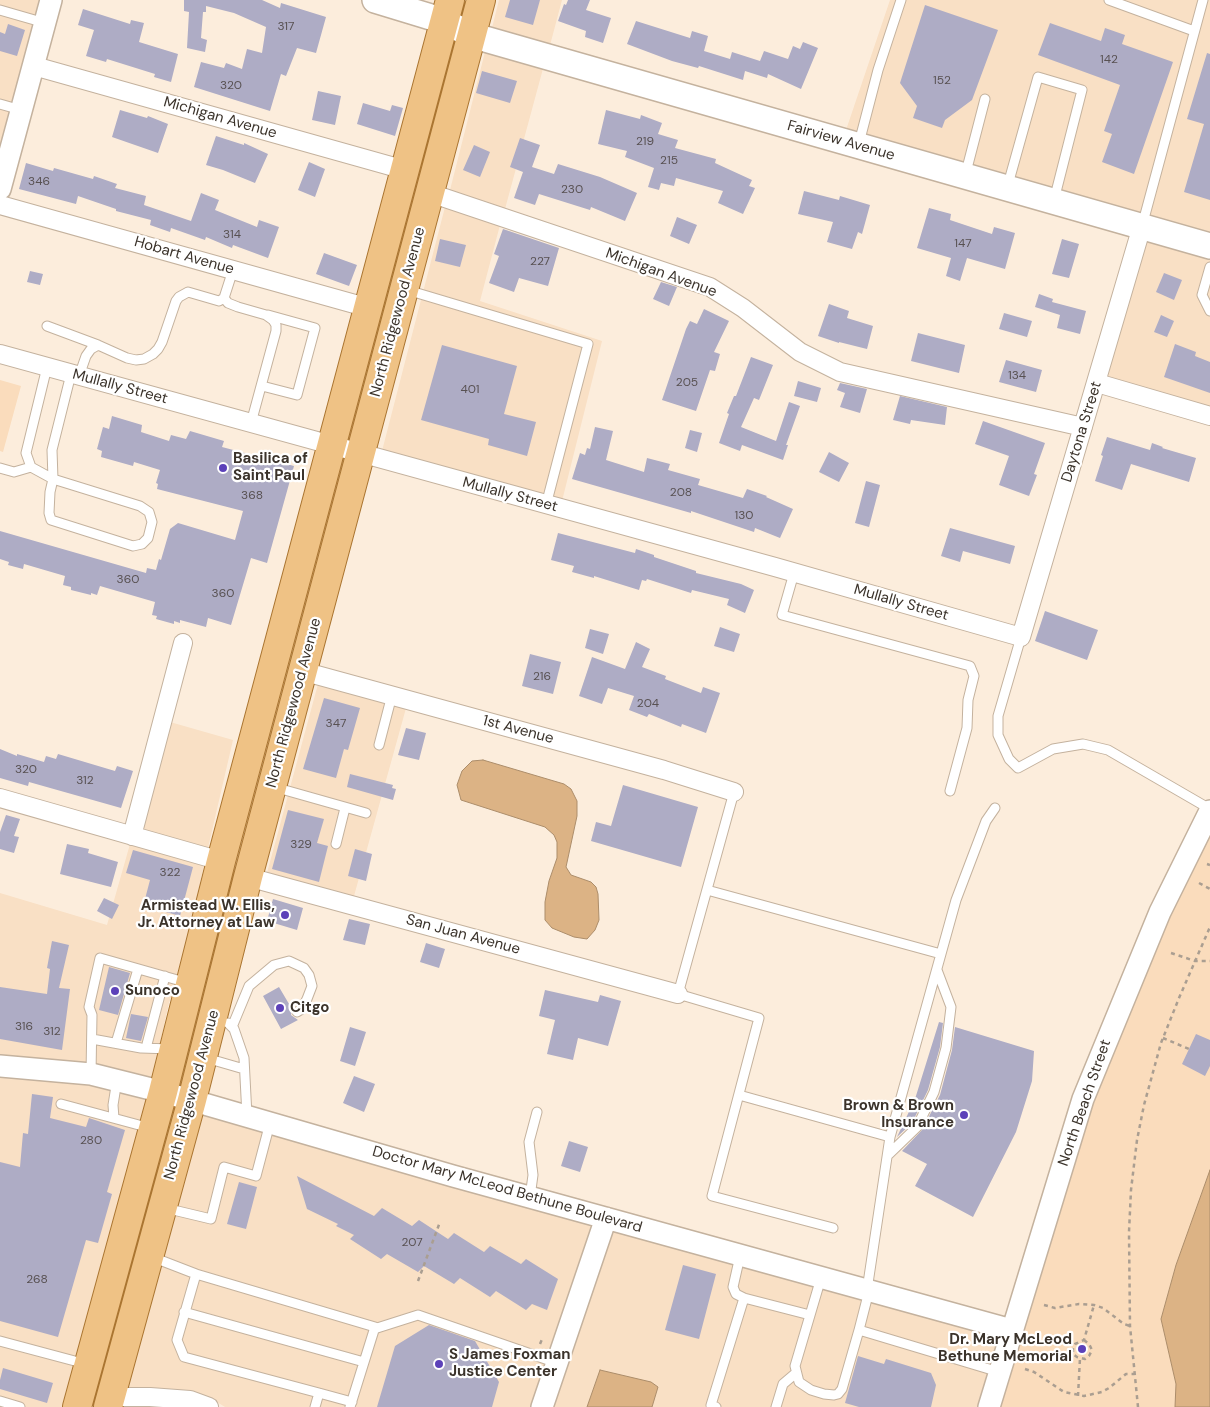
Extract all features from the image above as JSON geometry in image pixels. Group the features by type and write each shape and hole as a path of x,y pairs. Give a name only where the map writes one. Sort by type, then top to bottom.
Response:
{"main road":[{"name":"Fairview Avenue","path":"375,0 447,11 472,35 1210,246"},
{"name":"North Ridgewood Avenue","path":"109,1402 203,1057 223,1019 248,877 481,0"},
{"name":"North Ridgewood Avenue","path":"77,1407 164,1092 174,1049 178,980 221,861 447,11"}],"street":[{"path":"0,189 51,0"},
{"name":"Michigan Avenue","path":"34,66 405,170"},
{"name":"Michigan Avenue","path":"430,193 710,287 743,308 800,352 840,372 1083,427"},
{"name":"Hobart Avenue","path":"0,205 369,308"},
{"name":"Daytona Street","path":"1021,637 1142,226"},
{"name":"Mullally Street","path":"0,354 1021,637"},
{"path":"1097,383 1210,416"},
{"path":"132,836 183,643"},
{"name":"1st Avenue","path":"302,671 664,770 734,792"},
{"path":"0,798 221,861"},
{"name":"North Beach Street","path":"989,1407 1083,1099 1169,891 1210,810"},
{"name":"San Juan Avenue","path":"248,877 678,994"},
{"name":"Doctor Mary McLeod Bethune Boulevard","path":"0,1066 91,1074 164,1092 740,1256 1012,1330"},
{"path":"542,1407 606,1218"},
{"path":"109,1402 168,1403 190,1400 209,1407"}],"lane":[{"path":"858,146 878,70 901,0"},
{"path":"1109,0 1194,31"},
{"path":"1142,226 1203,0"},
{"path":"0,10 45,23"},
{"path":"1007,188 1038,78 1082,90 1054,200"},
{"path":"964,176 985,99"},
{"path":"0,104 22,110"},
{"path":"1210,267 1202,295 1210,311"},
{"path":"47,326 127,358 144,359 158,349 176,301 184,293 193,292 219,301 224,298 234,270"},
{"path":"404,289 588,344 546,505"},
{"path":"224,298 228,303 238,307 315,328 297,395 262,386"},
{"path":"252,423 276,332 276,325 266,314"},
{"path":"47,367 26,453 31,467 53,479 140,506 149,512 152,522 148,538 142,544 133,546 51,520 49,513 53,479 52,450 75,375 91,349 98,345"},
{"path":"0,468 14,472 31,467"},
{"path":"794,573 782,615 970,666 974,676 968,700 968,728 950,791"},
{"path":"1021,637 998,716 998,735 1009,759 1018,768 1052,749 1083,744 1108,750 1210,810"},
{"path":"379,745 392,695"},
{"path":"272,787 366,813"},
{"path":"734,792 678,994 759,1018 712,1196 833,1228"},
{"path":"336,844 345,808"},
{"path":"821,1278 795,1366 800,1382 811,1390 834,1395 838,1394 842,1389 860,1330 868,1291 890,1137 956,900 986,821 995,808"},
{"path":"706,890 941,954"},
{"path":"91,1074 92,1015 89,1007 100,958 178,980 146,1048"},
{"path":"247,1116 244,1058 223,1019 249,986 274,965 289,961 304,968 309,975 312,986 308,999 302,1009 297,1012"},
{"path":"116,1043 138,968"},
{"path":"887,1155 917,1127 934,1092 946,1048 952,1007 937,970"},
{"path":"92,1039 146,1048 174,1049"},
{"path":"203,1057 244,1069"},
{"path":"114,1118 113,1104 118,1080"},
{"path":"739,1095 890,1137"},
{"path":"61,1104 154,1129"},
{"path":"530,1197 533,1175 529,1142 537,1112"},
{"path":"163,1207 211,1219 224,1168 256,1176 270,1123"},
{"path":"149,1256 196,1274 375,1327 374,1329"},
{"path":"740,1256 733,1287 736,1294 744,1298 810,1315"},
{"path":"196,1274 177,1340 184,1357 319,1393 351,1405 374,1329"},
{"path":"716,1407 710,1405 744,1298"},
{"path":"184,1312 364,1362"},
{"path":"374,1329 418,1315 557,1363"},
{"path":"860,1330 999,1372"},
{"path":"0,1341 88,1365"},
{"path":"776,1407 783,1384 796,1373"},
{"path":"314,1407 319,1393"},
{"path":"0,1401 20,1407"}],"path":[{"path":"1199,883 1210,889"},
{"path":"1138,1407 1130,1326 1129,1232 1131,1190 1140,1123 1163,1038 1210,927"},
{"path":"1171,953 1195,961 1210,961"},
{"path":"1163,1038 1189,1049"},
{"path":"418,1281 440,1222"},
{"path":"1044,1305 1055,1308 1079,1304 1094,1305 1103,1308 1124,1324 1130,1326"},
{"path":"1084,1340 1094,1305"},
{"path":"540,1344 543,1337"},
{"path":"1084,1340 1092,1350 1089,1356 1080,1358 1074,1354 1073,1348 1075,1344 1084,1340"},
{"path":"1078,1396 1080,1358"},
{"path":"1025,1369 1034,1372 1064,1392 1078,1396 1102,1392 1126,1374 1135,1374"}],"shaded area":[{"path":"0,0 43,0 0,159"},
{"path":"499,0 562,0 549,49 491,32"},
{"path":"890,0 1210,0 1210,237 845,133"},
{"path":"486,48 544,65 505,209 450,190"},
{"path":"445,207 500,225 480,301 602,341 562,501 382,451"},
{"path":"1148,237 1210,255 1210,407 1107,377"},
{"path":"0,380 21,386 3,452 0,451"},
{"path":"318,684 408,701 354,896 267,873"},
{"path":"170,722 233,740 208,848 141,830"},
{"path":"483,760 564,784 571,789 577,801 577,816 566,867 571,875 591,882 596,887 598,894 599,920 595,930 587,939 574,937 552,928 545,920 545,902 549,881 557,858 557,842 554,835 545,827 461,800 457,785 462,771 472,761"},
{"path":"1210,811 1210,1170 1176,1265 1161,1319 1176,1384 1175,1407 989,1407 1083,1099"},
{"path":"130,844 204,865 181,970 169,1003 152,1080 0,1057 0,893 107,925"},
{"path":"0,1074 89,1082 148,1096 69,1407 0,1407"},
{"path":"202,1112 596,1224 533,1407 225,1407 212,1399 194,1392 126,1389"},
{"path":"1210,1170 1210,1407 1175,1407 1176,1384 1161,1319 1176,1265"},
{"path":"611,1228 1002,1337 981,1407 652,1407 657,1387 600,1370 587,1407 550,1407"},
{"path":"600,1370 651,1382 658,1387 652,1407 587,1407"}],"building":[{"path":"184,0 262,0 280,8 281,3 326,17 316,53 297,48 286,76 281,74 270,111 194,87 201,62 224,68 226,63 242,69 247,49 262,53 266,27 234,13 206,6 206,12 203,12 201,38 207,40 205,52 187,48 189,12 184,11"},
{"path":"510,0 540,0 533,25 505,17"},
{"path":"568,0 590,0 586,10 611,18 603,43 585,37 586,31 558,21 564,4 566,5"},
{"path":"925,5 998,30 972,100 945,120 942,128 913,118 917,106 900,83"},
{"path":"83,9 130,24 131,20 144,23 139,42 178,54 171,82 154,77 155,74 107,59 106,62 86,56 94,30 78,25"},
{"path":"636,21 690,38 692,31 708,36 704,51 730,59 732,52 760,61 764,51 788,59 793,46 800,49 803,42 818,48 801,89 768,74 767,78 745,71 743,80 699,66 698,68 672,61 627,44"},
{"path":"1050,23 1101,41 1105,28 1125,35 1122,44 1173,62 1134,174 1102,162 1112,134 1104,131 1120,85 1038,55"},
{"path":"8,24 25,30 17,56 0,51 0,32 5,34"},
{"path":"1207,53 1210,54 1210,200 1184,192 1204,124 1187,119"},
{"path":"482,71 517,81 510,103 476,93"},
{"path":"318,91 341,96 335,125 312,120"},
{"path":"363,103 390,111 392,105 403,108 395,136 357,124"},
{"path":"120,110 147,118 148,116 168,124 158,153 112,137"},
{"path":"606,110 640,119 641,115 662,123 658,134 678,140 675,148 716,159 715,163 752,180 749,186 755,188 743,214 718,203 723,191 676,178 674,186 661,183 659,190 648,187 654,168 625,157 627,151 598,144"},
{"path":"216,136 244,145 244,143 268,154 255,183 206,165"},
{"path":"520,138 540,145 532,167 554,174 558,164 600,177 637,193 625,221 591,207 590,210 539,194 535,205 514,198 523,172 510,167"},
{"path":"474,145 490,152 480,177 463,170"},
{"path":"309,162 325,169 315,197 298,190"},
{"path":"26,163 53,171 54,168 93,179 94,176 117,184 115,188 146,196 144,205 191,221 201,193 219,200 215,210 257,227 259,220 279,227 268,258 233,245 232,248 206,237 205,240 171,228 170,232 150,225 151,220 116,211 116,209 78,196 76,204 19,189"},
{"path":"804,191 839,200 840,196 870,205 862,234 858,232 852,249 827,242 833,222 798,214"},
{"path":"929,208 951,214 950,220 992,234 994,227 1015,233 1005,269 967,258 960,281 946,276 951,258 917,248"},
{"path":"677,217 697,225 689,244 670,236"},
{"path":"503,229 559,248 548,286 519,278 514,292 489,283 499,256 494,254"},
{"path":"440,239 466,245 460,267 435,261"},
{"path":"1062,239 1079,244 1069,278 1052,274"},
{"path":"324,253 357,265 349,286 316,274"},
{"path":"30,271 43,274 40,285 27,282"},
{"path":"1164,273 1182,280 1174,300 1156,292"},
{"path":"661,282 677,287 669,306 653,299"},
{"path":"1039,294 1053,299 1052,302 1086,311 1080,334 1057,328 1060,315 1035,307"},
{"path":"829,304 849,311 847,318 873,326 867,349 818,336"},
{"path":"704,309 729,321 714,352 720,354 715,371 710,370 696,411 662,400 686,329 690,321 697,324"},
{"path":"1004,313 1032,321 1027,337 999,329"},
{"path":"1161,315 1174,321 1167,337 1154,332"},
{"path":"918,333 965,345 959,373 911,361"},
{"path":"1175,344 1196,352 1195,356 1210,362 1210,393 1164,377"},
{"path":"442,345 517,366 504,414 536,422 527,456 488,445 489,439 421,420"},
{"path":"751,357 773,365 759,400 754,398 741,427 776,441 789,402 800,406 786,445 788,445 783,460 742,445 740,451 719,443 729,414 727,413 734,396 736,396"},
{"path":"1006,360 1042,370 1036,392 999,382"},
{"path":"798,381 821,388 817,402 794,396"},
{"path":"840,383 867,389 860,413 840,407 845,393 837,390"},
{"path":"900,396 947,407 945,425 911,420 910,424 893,420"},
{"path":"112,416 142,425 141,432 169,441 171,435 186,439 190,431 224,441 222,447 294,466 267,563 251,558 231,625 208,618 206,627 180,620 180,623 174,621 174,624 156,619 157,616 152,615 155,602 100,586 97,595 71,590 71,587 63,585 65,576 24,564 23,569 8,565 9,562 0,559 0,531 146,573 147,568 156,570 159,559 161,560 170,529 178,523 235,540 243,511 157,489 158,484 156,483 160,470 134,462 133,466 101,457 102,451 97,449 103,427 109,429"},
{"path":"983,421 1045,443 1034,474 1037,475 1029,496 999,485 1009,456 975,444"},
{"path":"595,427 613,431 606,460 644,472 647,458 670,464 668,470 700,479 698,485 743,498 747,489 767,496 793,509 780,538 755,528 754,532 691,511 691,513 572,479 580,453 585,455 587,448 590,449"},
{"path":"690,430 702,433 697,452 685,448"},
{"path":"1107,437 1150,450 1152,443 1162,448 1196,458 1189,482 1131,464 1122,490 1095,481"},
{"path":"829,452 849,463 839,482 819,472"},
{"path":"866,481 880,485 869,527 855,523"},
{"path":"950,528 1015,546 1010,564 963,551 960,562 941,556"},
{"path":"558,533 635,553 636,549 696,571 696,573 741,584 754,590 745,613 727,605 729,599 692,590 691,593 647,579 646,581 642,580 639,590 594,576 594,578 572,572 574,566 551,560"},
{"path":"1045,611 1098,630 1087,660 1035,641"},
{"path":"720,627 740,634 734,652 714,646"},
{"path":"590,629 609,634 603,654 585,648"},
{"path":"636,642 650,649 642,667 666,676 665,679 701,693 703,687 720,693 706,733 682,724 681,727 649,714 647,717 629,710 634,696 608,688 602,704 579,696 592,657 625,669"},
{"path":"530,654 561,662 553,694 522,686"},
{"path":"324,698 360,708 348,750 344,749 336,778 303,769"},
{"path":"406,728 426,733 419,760 398,755"},
{"path":"0,749 17,756 17,754 44,762 46,756 56,759 58,754 115,771 117,766 133,771 121,808 29,782 28,786 0,778"},
{"path":"350,774 393,785 392,788 396,789 393,800 347,787"},
{"path":"623,785 698,807 681,867 591,841 596,822 611,826"},
{"path":"288,810 324,819 317,843 328,846 319,882 272,869"},
{"path":"6,815 20,819 14,836 19,837 14,853 0,849 0,832"},
{"path":"67,844 89,849 88,853 118,862 111,887 60,874"},
{"path":"355,849 372,854 366,881 348,876"},
{"path":"133,850 193,867 180,916 145,906 150,880 126,873"},
{"path":"104,898 119,905 112,919 97,911"},
{"name":"Armistead W. Ellis, Jr. Attorney at Law","path":"273,899 303,908 297,930 267,921"},
{"path":"349,919 370,924 365,945 343,940"},
{"path":"52,941 69,945 59,988 70,989 62,1050 0,1039 0,987 47,994 50,969 47,968"},
{"path":"426,943 445,949 439,968 420,962"},
{"name":"Sunoco","path":"109,967 130,973 118,1015 99,1010"},
{"name":"Citgo","path":"279,987 292,1009 291,1015 298,1020 281,1029 263,996"},
{"path":"545,990 598,1002 600,995 621,1001 608,1046 578,1038 573,1060 547,1054 555,1020 539,1016"},
{"path":"131,1014 148,1017 141,1041 126,1038"},
{"path":"939,1022 943,1023 940,1047 928,1090 912,1123 897,1137 915,1099"},
{"path":"350,1027 366,1032 355,1066 340,1061"},
{"name":"Brown & Brown Insurance","path":"955,1027 1034,1051 1032,1081 1016,1132 973,1217 915,1186 927,1164 902,1151 922,1130 940,1095 952,1050"},
{"path":"1196,1034 1210,1040 1210,1066 1205,1076 1182,1064"},
{"path":"354,1076 375,1084 364,1112 343,1103"},
{"path":"32,1094 53,1097 50,1118 86,1127 89,1118 125,1130 107,1192 112,1194 98,1243 86,1240 58,1337 0,1321 0,1162 20,1167 23,1133 28,1134"},
{"path":"569,1141 588,1147 580,1172 561,1166"},
{"path":"297,1176 374,1216 382,1208 412,1226 419,1220 448,1239 454,1233 484,1252 490,1246 521,1264 526,1259 558,1279 547,1310 532,1304 526,1310 496,1291 490,1297 460,1278 454,1284 424,1266 418,1272 387,1254 381,1259 350,1239 354,1235 336,1226 338,1224 307,1209"},
{"path":"239,1182 257,1187 246,1229 227,1224"},
{"path":"683,1265 716,1274 699,1339 665,1330"},
{"name":"S James Foxman Justice Center","path":"429,1325 475,1341 499,1382 492,1407 377,1407 395,1346"},
{"path":"858,1356 884,1364 886,1359 931,1373 936,1385 931,1407 859,1407 845,1403"},
{"path":"3,1368 53,1383 47,1403 0,1389"}],"place":[{"name":"Basilica of Saint Paul","path":"223,468"},
{"name":"Armistead W. Ellis, Jr. Attorney at Law","path":"285,915"},
{"name":"Sunoco","path":"115,991"},
{"name":"Citgo","path":"280,1008"},
{"name":"Brown & Brown Insurance","path":"964,1115"},
{"name":"Dr. Mary McLeod Bethune Memorial","path":"1082,1349"},
{"name":"S James Foxman Justice Center","path":"439,1364"}]}
